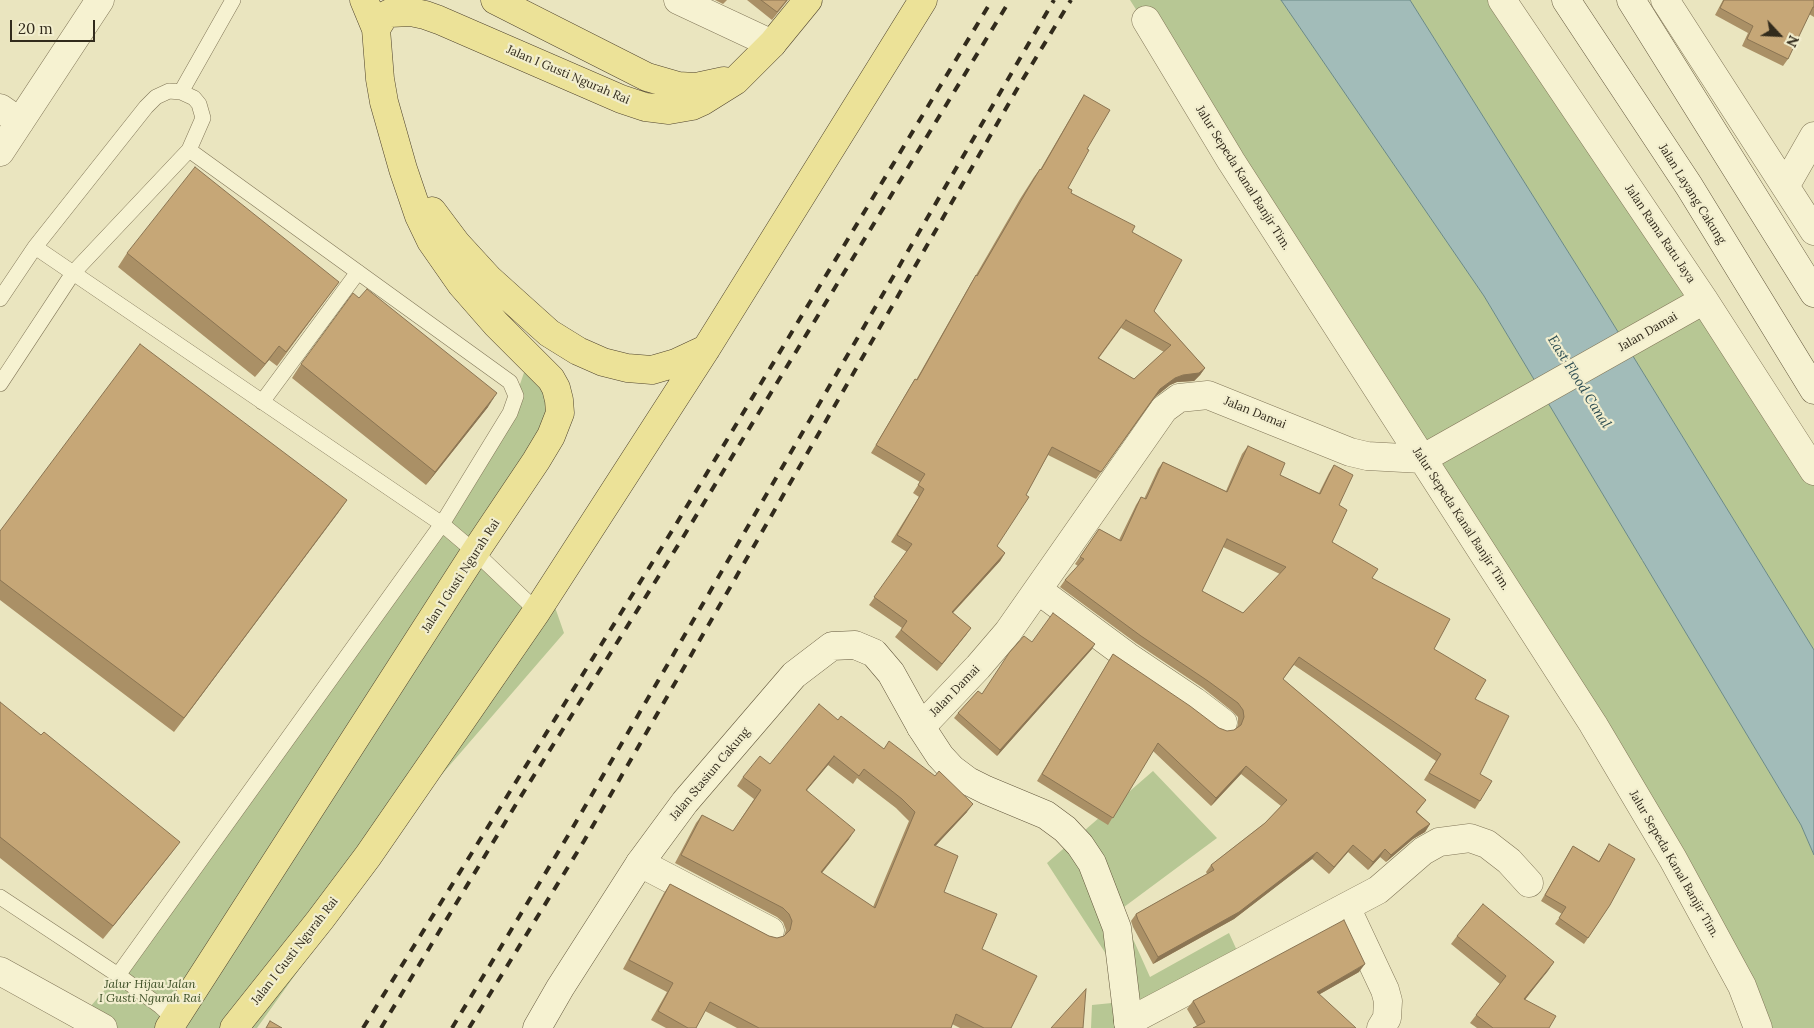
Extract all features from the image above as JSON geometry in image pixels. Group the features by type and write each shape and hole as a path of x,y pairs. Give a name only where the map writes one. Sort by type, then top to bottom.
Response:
{"main road":[{"name":"Jalan I Gusti Ngurah Rai","path":"172,1024 551,436 560,413 556,388 551,380 479,306 441,256 419,216 389,122 380,78 376,29 364,0"},
{"name":"Jalan I Gusti Ngurah Rai","path":"495,0 627,68 668,84 696,87 715,84 735,76 765,52"},
{"name":"Jalan I Gusti Ngurah Rai","path":"376,29 384,16 390,13 411,12 425,15 621,99 656,109 682,108 703,101 735,81 765,52 808,0"},
{"name":"Jalan I Gusti Ngurah Rai","path":"234,1028 368,856 537,611 706,349 923,0"},
{"name":"Jalan I Gusti Ngurah Rai","path":"389,122 415,183 441,224 489,279 549,333 578,351 603,362 627,368 652,370 676,363 706,349"}],"street":[{"path":"0,152 10,115 100,0"},
{"path":"678,0 765,52"},
{"name":"Jalan Rama Ratu Jaya","path":"1502,0 1704,300 1814,471"},
{"name":"Jalan Layang Cakung","path":"1566,0 1689,186 1814,390"},
{"path":"1631,0 1814,293"},
{"path":"1665,0 1814,231"},
{"name":"Jalur Sepeda Kanal Banjir Tim.","path":"1146,20 1232,161 1593,724 1672,859 1742,986 1758,1028"},
{"path":"1786,185 1813,140"},
{"name":"Jalan Damai","path":"921,726 978,667 1008,632 1164,409 1179,398 1208,395 1350,452 1367,456 1422,459 1704,300"},
{"path":"1038,590 1127,656 1224,723"},
{"name":"Jalan Stasiun Cakung","path":"537,1028 560,988 640,863 685,802 794,675 832,646 855,645 874,653 891,673 940,756 952,769 968,781 986,790 1046,815 1065,829 1080,845 1092,863 1117,928 1129,1025"},
{"path":"1129,1025 1378,890 1423,851 1439,842 1470,838 1487,844 1509,861 1530,883"},
{"path":"640,863 770,931"},
{"path":"1346,907 1385,990 1388,1001 1387,1018 1380,1028"},
{"path":"0,970 103,1028"}],"lane":[{"path":"181,92 233,0"},
{"path":"0,299 35,247 146,107 156,97 169,91 181,92 194,98 199,104 203,118 189,150 73,273 0,384"},
{"path":"118,975 442,524 510,413 516,396 510,382 189,150"},
{"path":"35,247 442,524 475,552 537,611"},
{"path":"262,402 358,272"},
{"path":"0,897 118,975 160,1006 172,1024"}],"green space":[{"path":"1130,0 1281,0 1484,296 1801,825 1814,855 1814,1028 1758,1028 1422,459"},
{"path":"1410,0 1502,0 1814,471 1814,650 1599,301"},
{"name":"Jalur Hijau Jalan I Gusti Ngurah Rai","path":"529,358 559,400 475,552 537,611 549,590 564,633 424,795 257,1028 103,1028 82,1016 118,975 442,524 516,396"},
{"path":"1153,771 1217,838 1120,910 1150,977 1229,933 1239,955 1144,1028 1091,1028 1092,1005 1112,1003 1106,954 1047,863"}],"water":[{"name":"East Flood Canal","path":"1281,0 1410,0 1599,301 1814,650 1814,855 1801,825 1484,296"}],"building":[{"path":"761,0 787,0 777,12"},
{"path":"1724,0 1814,0 1814,7 1788,59 1747,39 1753,26 1720,8"},
{"path":"1084,95 1110,110 1087,149 1089,150 1068,188 1072,190 1071,193 1135,226 1132,232 1182,260 1154,311 1205,368 1199,373 1175,378 1160,389 1101,472 1052,447 1026,495 1029,497 997,546 1005,553 952,612 971,628 942,664 901,630 907,621 874,597 912,544 897,535 924,489 918,485 925,474 876,445 915,379 917,380 976,275 1041,170","holes":["1126,320 1171,345 1134,379 1098,358"]},
{"path":"195,167 339,282 286,352 279,346 265,364 127,253"},
{"path":"367,289 497,393 435,472 301,364 353,293 359,298"},
{"path":"140,344 347,500 184,718 0,580 0,531"},
{"path":"1248,446 1285,463 1280,475 1320,494 1334,465 1353,475 1339,505 1347,510 1332,542 1378,569 1372,578 1450,619 1434,649 1486,680 1475,699 1509,716 1480,774 1492,781 1480,801 1429,773 1441,754 1299,657 1283,679 1426,800 1416,812 1430,824 1391,855 1385,849 1373,862 1353,845 1334,867 1317,852 1239,912 1158,957 1136,914 1214,870 1211,865 1265,823 1287,800 1246,766 1216,798 1158,743 1113,818 1042,774 1113,654 1219,728 1227,731 1234,730 1241,725 1244,717 1243,710 1238,703 1141,636 1065,580 1084,559 1080,557 1099,529 1121,541 1141,497 1146,499 1163,462 1227,492","holes":["1227,539 1286,567 1243,613 1202,591"]},
{"path":"1053,613 1095,644 1000,750 958,713 978,691 982,694 1009,653 1024,636 1032,642"},
{"path":"0,702 41,735 44,732 180,842 113,926 0,837"},
{"path":"819,704 838,720 841,716 884,749 889,741 935,776 939,771 973,804 934,845 958,856 944,892 997,914 982,949 1037,976 1011,1028 984,1028 956,1014 951,1028 759,1028 710,1002 696,1028 688,1028 658,1011 673,983 629,960 670,884 769,936 777,938 784,936 790,930 792,921 789,914 783,908 681,855 702,815 733,831 761,790 743,777 760,756 770,764","holes":["834,756 859,776 864,769 902,799 915,812 875,908 821,872 855,830 806,790"]},
{"path":"1609,844 1635,859 1610,905 1588,938 1559,918 1566,907 1545,895 1573,846 1599,862"},
{"path":"1483,904 1554,962 1524,999 1556,1016 1549,1028 1493,1028 1476,1015 1506,976 1457,936"},
{"path":"1344,920 1365,964 1317,992 1356,1028 1193,1028 1205,1022 1193,1001"},
{"path":"1086,989 1083,1028 1051,1028"},
{"path":"270,1021 282,1028 266,1028"}],"railway":[{"path":"363,1028 675,526 992,0"},
{"path":"381,1028 518,801 685,534 1010,0"},
{"path":"452,1028 569,834 1054,0"},
{"path":"469,1028 584,841 1020,84 1071,0"}]}
